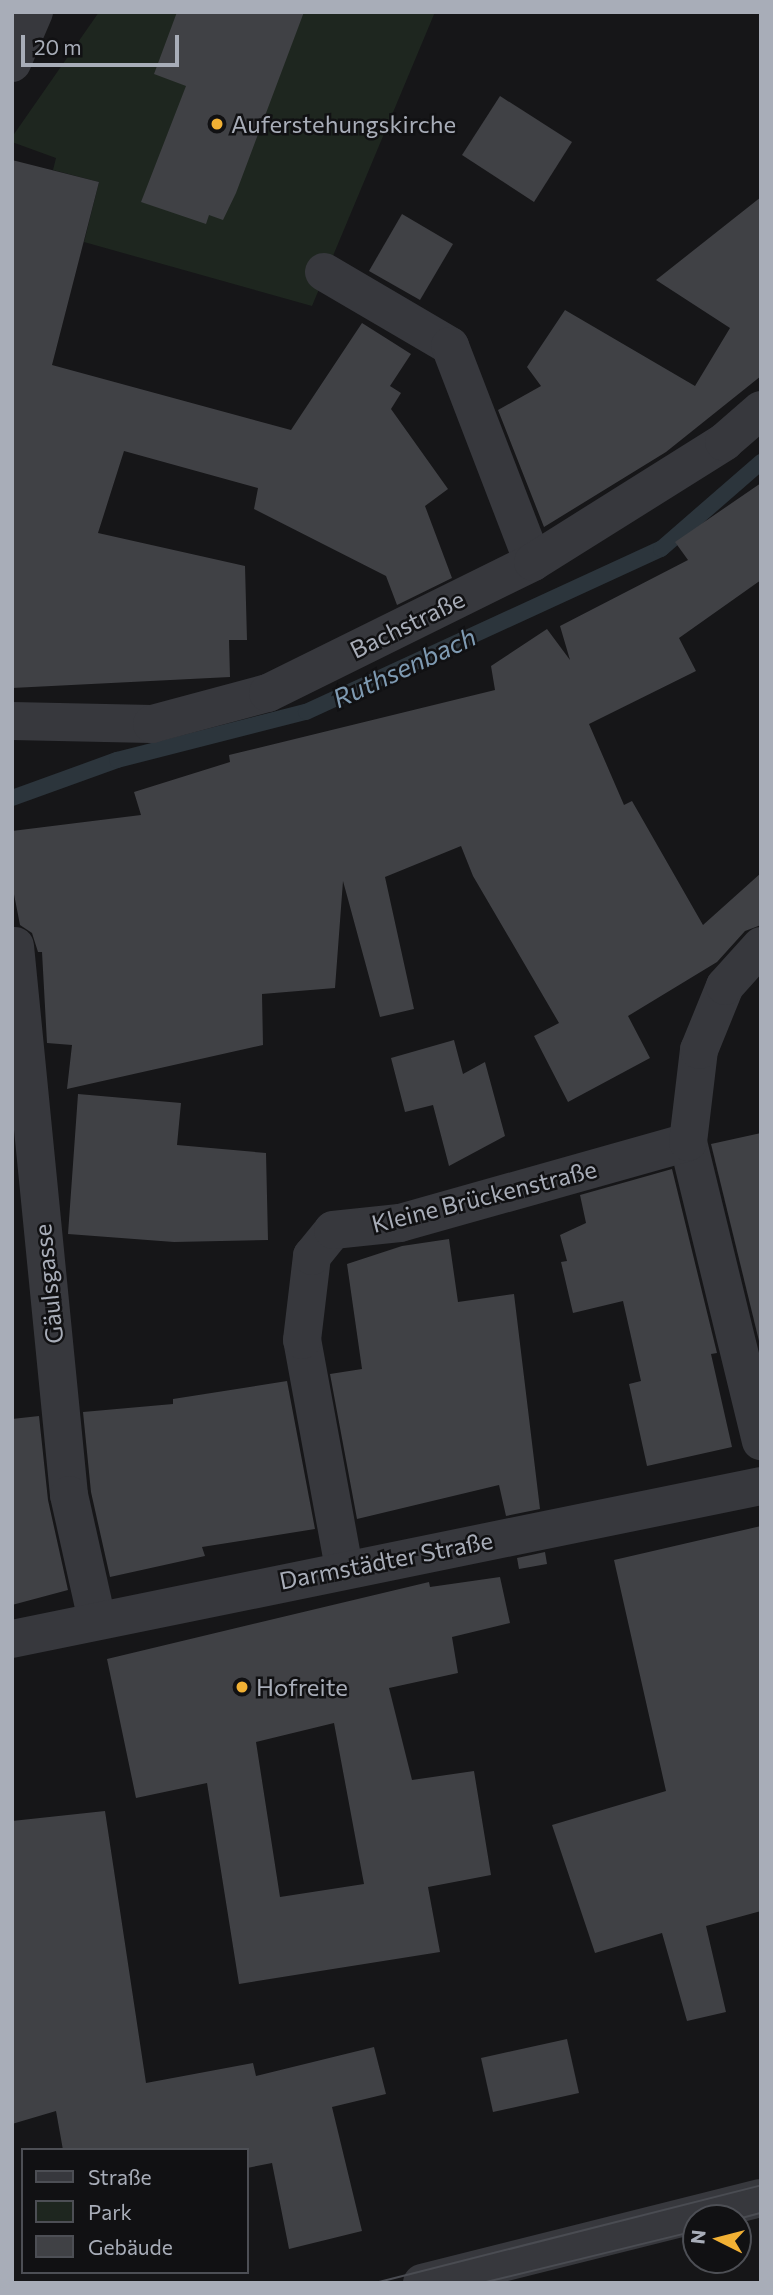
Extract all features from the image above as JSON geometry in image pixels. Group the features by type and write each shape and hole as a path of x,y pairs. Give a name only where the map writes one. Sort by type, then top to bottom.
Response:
{"street":[{"path":"12,63 34,12"},
{"path":"324,272 450,346 533,562"},
{"name":"Bachstraße","path":"12,721 152,724 268,693 533,562 724,442 761,410"},
{"name":"Gäulsgasse","path":"15,946 69,1495 97,1620"},
{"path":"761,946 725,986 699,1050 688,1142 761,1441"},
{"name":"Kleine Brückenstraße","path":"344,1568 302,1340 312,1256 334,1230 400,1223 688,1142"},
{"name":"Darmstädter Straße","path":"12,1639 344,1568 761,1486"},
{"path":"422,2283 761,2198"}],"green space":[{"path":"99,12 435,12 312,306 84,242 99,182 53,170 56,158 12,142 12,137"}],"building":[{"name":"Auferstehungskirche","path":"177,12 304,12 236,193 223,220 209,215 206,224 141,202 186,86 154,74"},
{"path":"500,96 572,142 534,202 462,155"},
{"path":"12,160 99,182 52,365 291,430 362,323 411,354 390,386 401,393 391,409 448,489 425,506 452,578 397,605 386,576 254,509 258,488 124,451 98,533 245,566 247,640 229,640 230,677 12,688"},
{"path":"761,197 761,376 666,452 544,527 498,410 541,386 527,367 565,310 695,386 730,328 656,280"},
{"path":"402,214 453,244 420,300 369,271"},
{"path":"761,483 761,580 679,638 696,671 589,724 624,805 632,801 703,925 761,873 761,925 745,931 717,962 628,1016 650,1058 568,1102 534,1036 559,1023 473,876 461,846 385,877 414,1009 380,1017 343,881 335,988 262,994 263,1045 67,1089 72,1045 47,1043 42,952 38,952 32,933 20,925 12,884 12,831 141,815 134,792 230,762 229,755 495,690 491,666 547,629 570,660 560,626 688,560 675,542"},
{"path":"454,1040 463,1074 485,1062 505,1136 449,1166 433,1105 405,1112 391,1058"},
{"path":"78,1094 181,1103 177,1145 266,1153 268,1240 174,1242 68,1234"},
{"path":"761,1133 761,1344 760,1345 711,1144"},
{"path":"672,1169 717,1353 711,1354 732,1447 647,1466 629,1384 641,1381 623,1301 573,1313 561,1262 567,1261 560,1235 586,1223 580,1195"},
{"path":"449,1239 458,1302 514,1294 540,1509 506,1516 499,1485 357,1519 330,1374 362,1369 347,1264 402,1246"},
{"path":"287,1381 315,1529 202,1547 205,1556 110,1577 91,1492 83,1412 173,1404 173,1399"},
{"path":"39,1416 48,1500 68,1590 12,1605 12,1419"},
{"path":"761,1526 761,1911 706,1926 726,2012 687,2021 662,1933 595,1953 552,1825 666,1791 614,1560"},
{"path":"545,1552 547,1564 519,1569 517,1558"},
{"path":"500,1577 510,1623 452,1637 458,1673 389,1688 412,1780 474,1771 491,1875 428,1887 440,1952 239,1984 207,1783 136,1798 107,1659 429,1582 430,1587","holes":["334,1723 364,1884 280,1897 256,1742"]},
{"path":"105,1811 146,2083 253,2063 256,2076 374,2047 386,2094 332,2107 362,2231 289,2249 272,2163 248,2168 248,2148 63,2148 56,2111 12,2124 12,1821"},
{"path":"567,2039 579,2093 493,2112 481,2058"}],"waterway":[{"name":"Ruthsenbach","path":"12,798 117,760 306,712 661,549 761,462"}],"tram line":[{"path":"375,2283 761,2185"},
{"path":"752,2215 761,2213"},
{"path":"482,2283 682,2234"}],"place":[{"name":"Auferstehungskirche","path":"217,124"},
{"name":"Hofreite","path":"242,1687"}]}
